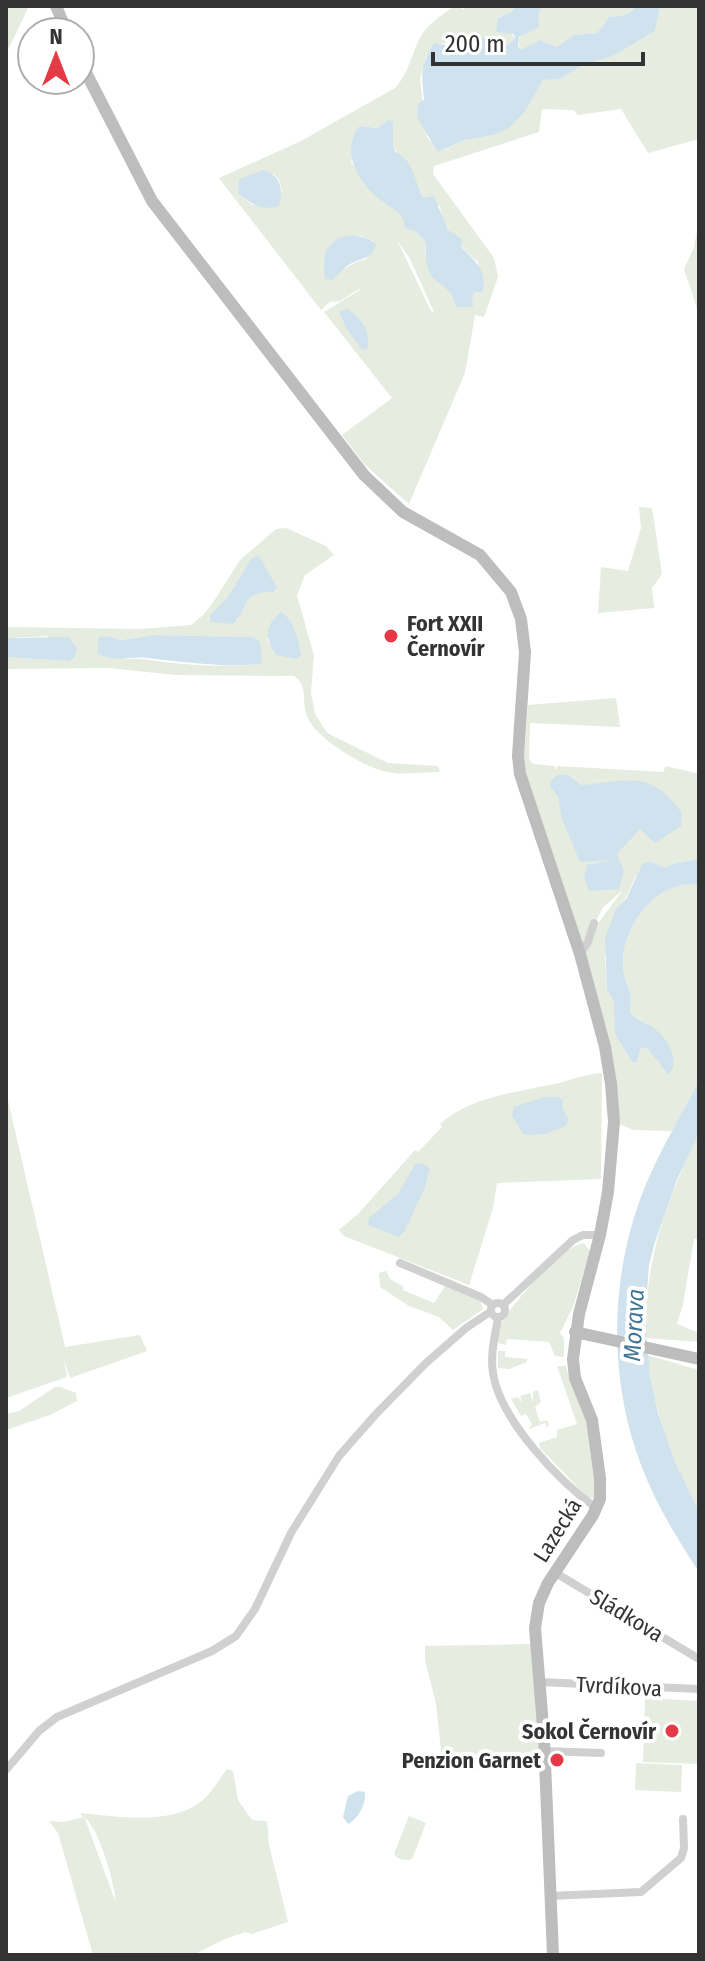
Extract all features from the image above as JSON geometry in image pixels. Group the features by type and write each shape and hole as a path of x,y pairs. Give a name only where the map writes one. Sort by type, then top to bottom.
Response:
{"main road":[{"name":"Lazecká","path":"96,92 152,201 364,475 403,512 480,555 511,592 521,619 525,652 518,756 520,774 580,954 605,1047 614,1139 612,1192 575,1332 573,1370 590,1411 600,1494 596,1508 543,1592 535,1639 544,1751 553,1955"},
{"path":"575,1332 699,1359"}],"street":[{"path":"580,954 594,923"},
{"path":"6,1770 37,1733 61,1715 212,1651 236,1636 255,1609 291,1533 339,1456 376,1414 426,1363 466,1328 496,1310 573,1240 583,1235 600,1235"},
{"path":"400,1263 471,1292 496,1310"},
{"path":"496,1310 492,1355 494,1381 505,1405 529,1440 596,1508"},
{"name":"Sládkova","path":"554,1572 699,1659"},
{"name":"Tvrdíkova","path":"539,1682 699,1689"},
{"path":"544,1751 601,1753"},
{"path":"550,1896 641,1892 683,1855 683,1819"}],"shaded area":[{"path":"6,6 29,6 24,16 16,16 16,33 6,54"},
{"path":"455,6 465,10 463,6 516,6 498,18 515,38 507,45 471,38 434,44 426,56 420,79 427,137 435,146 444,150 465,140 494,135 543,80 560,79 583,65 613,56 655,31 660,6 699,6 699,139 648,153 621,109 578,115 574,110 542,109 539,132 434,166 433,174 494,258 498,277 484,317 475,315 465,373 409,504 365,465 342,435 392,398 324,312 360,290 340,301 330,302 321,310 219,178 301,141 395,88 404,76 424,31","holes":["389,119 396,152 423,199 440,206 449,230 478,262 475,292 456,307 448,290 434,279 425,254 425,241 416,232 405,228 404,217 383,202 351,162 361,126 378,128","274,174 280,181 282,192 253,205 238,194 239,179","345,236 361,236 373,241 366,259 325,279 323,261","397,240 410,259 434,312"]},
{"path":"542,6 636,6 624,15 610,16 597,33 573,35 557,47 540,40 521,51 522,33"},
{"path":"699,221 699,314 684,269 694,247"},
{"path":"639,507 652,508 662,574 652,588 654,608 598,613 601,567 628,571 641,528"},
{"path":"286,528 326,546 334,555 305,575 297,595 314,656 311,692 315,714 327,733 388,763 438,766 440,772 404,774 383,771 340,750 319,733 307,716 302,684 294,676 176,675 108,668 6,669 6,657 69,661 47,636 6,638 6,627 140,629 191,625 214,601 240,560 276,529","holes":["251,559 268,592 248,600 238,620 210,615 227,598","293,627 302,654 277,655 267,639","155,635 253,637 261,664 200,665 126,659 108,636 121,640"]},
{"path":"616,698 620,727 530,723 529,759 533,764 554,766 556,770 557,766 663,772 666,766 699,774 699,859 672,864 665,869 652,862 636,876 625,899 617,907 605,956 607,990 614,1001 615,1034 632,1062 640,1049 647,1048 655,1057 646,1023 635,1020 630,1012 630,996 623,969 625,948 636,919 657,896 684,884 699,885 699,1081 672,1131 634,1130 619,1124 611,1047 585,954 596,926 623,890 603,907 582,950 523,768 528,705"},
{"path":"602,1073 601,1179 497,1183 493,1208 469,1285 344,1236 339,1230 452,1115 496,1096"},
{"path":"6,1092 65,1347 140,1335 147,1351 70,1378 64,1360 67,1377 6,1398"},
{"path":"699,1133 699,1239 694,1239 677,1324 697,1332 699,1342 646,1338 649,1283 659,1232"},
{"path":"584,1243 590,1251 573,1307 560,1333 564,1338 564,1357 555,1356 549,1342 507,1339 506,1345 498,1343 502,1322 529,1287 563,1254"},
{"path":"386,1271 390,1279 404,1287 403,1290 434,1303 445,1286 480,1300 483,1309 453,1330 439,1317 409,1306 380,1287 379,1273"},
{"path":"498,1351 505,1351 505,1357 527,1359 527,1362 509,1369 498,1368"},
{"path":"647,1355 699,1370 699,1512 680,1475 666,1436"},
{"path":"557,1366 566,1366 584,1408 593,1453 595,1498 588,1498 540,1448 539,1443 557,1437 557,1430 577,1424"},
{"path":"55,1387 76,1393 77,1401 50,1415 6,1430 6,1414 19,1411"},
{"path":"538,1390 541,1402 535,1407 540,1422 547,1420 549,1425 547,1427 545,1423 529,1429 532,1424 526,1414 521,1416 511,1399 518,1397 522,1403 520,1396 530,1393 533,1402 533,1392"},
{"path":"531,1644 539,1736 537,1770 443,1769 436,1703 425,1661 425,1646"},
{"name":"Sokol Černovír","path":"645,1698 699,1701 699,1764 643,1762"},
{"path":"636,1763 682,1765 681,1792 635,1790"},
{"path":"227,1769 233,1771 238,1800 252,1820 267,1821 269,1845 288,1922 252,1934 245,1932 193,1955 93,1955 58,1833 49,1821 64,1822 83,1817 80,1813 141,1818 172,1815 203,1800","holes":["84,1816 105,1857 116,1903"]},
{"path":"409,1816 426,1823 412,1859 404,1860 394,1854"}],"water":[{"path":"516,6 542,6 538,15 539,27 519,37 521,50 540,40 557,47 573,35 597,33 610,16 624,15 636,6 660,6 655,31 613,56 583,65 560,79 543,80 525,111 510,127 494,135 465,140 438,152 417,118 418,103 424,100 423,71 429,51 434,43 446,45 474,35 507,45 515,38 514,34 496,32 498,18"},
{"path":"389,119 393,122 395,152 407,161 423,198 434,196 448,230 462,239 461,247 482,273 484,285 482,292 475,292 472,296 473,307 456,307 450,293 428,269 425,241 416,232 405,228 400,215 370,190 356,171 351,149 356,131 360,126 378,128"},
{"path":"263,170 280,184 279,206 257,206 238,194 239,179"},
{"path":"345,236 357,236 376,244 367,257 347,266 332,280 325,279 328,248"},
{"path":"347,309 364,326 368,348 362,350 347,329 339,312"},
{"path":"258,555 277,587 273,592 250,598 233,624 210,622 210,615 227,598 251,559"},
{"path":"281,612 295,631 302,654 297,659 276,655 270,643 269,627"},
{"path":"155,635 253,637 260,642 262,664 219,665 115,658 97,653 99,637 121,640"},
{"path":"68,637 77,648 75,657 69,661 6,657 6,638"},
{"path":"557,775 568,775 581,785 626,780 649,784 671,799 682,813 681,826 655,843 640,829 617,854 624,871 619,889 589,891 584,877 587,865 615,860 580,862 562,819 558,796 550,787 550,782"},
{"path":"699,859 699,885 684,885 657,896 636,920 624,949 623,971 631,996 630,1012 656,1030 669,1045 673,1063 669,1075 647,1048 640,1049 637,1062 632,1062 615,1034 614,1001 607,990 605,937 617,907 626,899 643,863 652,862 665,868"},
{"name":"Morava","path":"699,1081 699,1133 676,1182 655,1242 649,1265 645,1321 650,1375 658,1413 674,1460 699,1512 699,1572 655,1497 631,1435 618,1363 617,1327 619,1290 634,1218 652,1171"},
{"path":"544,1097 563,1100 562,1108 569,1119 566,1126 545,1134 524,1135 512,1116 514,1107"},
{"path":"422,1163 430,1168 424,1190 404,1232 399,1237 368,1225 369,1218 399,1193 415,1164"},
{"path":"358,1791 365,1792 363,1806 348,1824 343,1817 348,1796"}],"place":[{"name":"Fort XXII Černovír","path":"391,636"},
{"name":"Sokol Černovír","path":"672,1731"},
{"name":"Penzion Garnet","path":"557,1760"}]}
